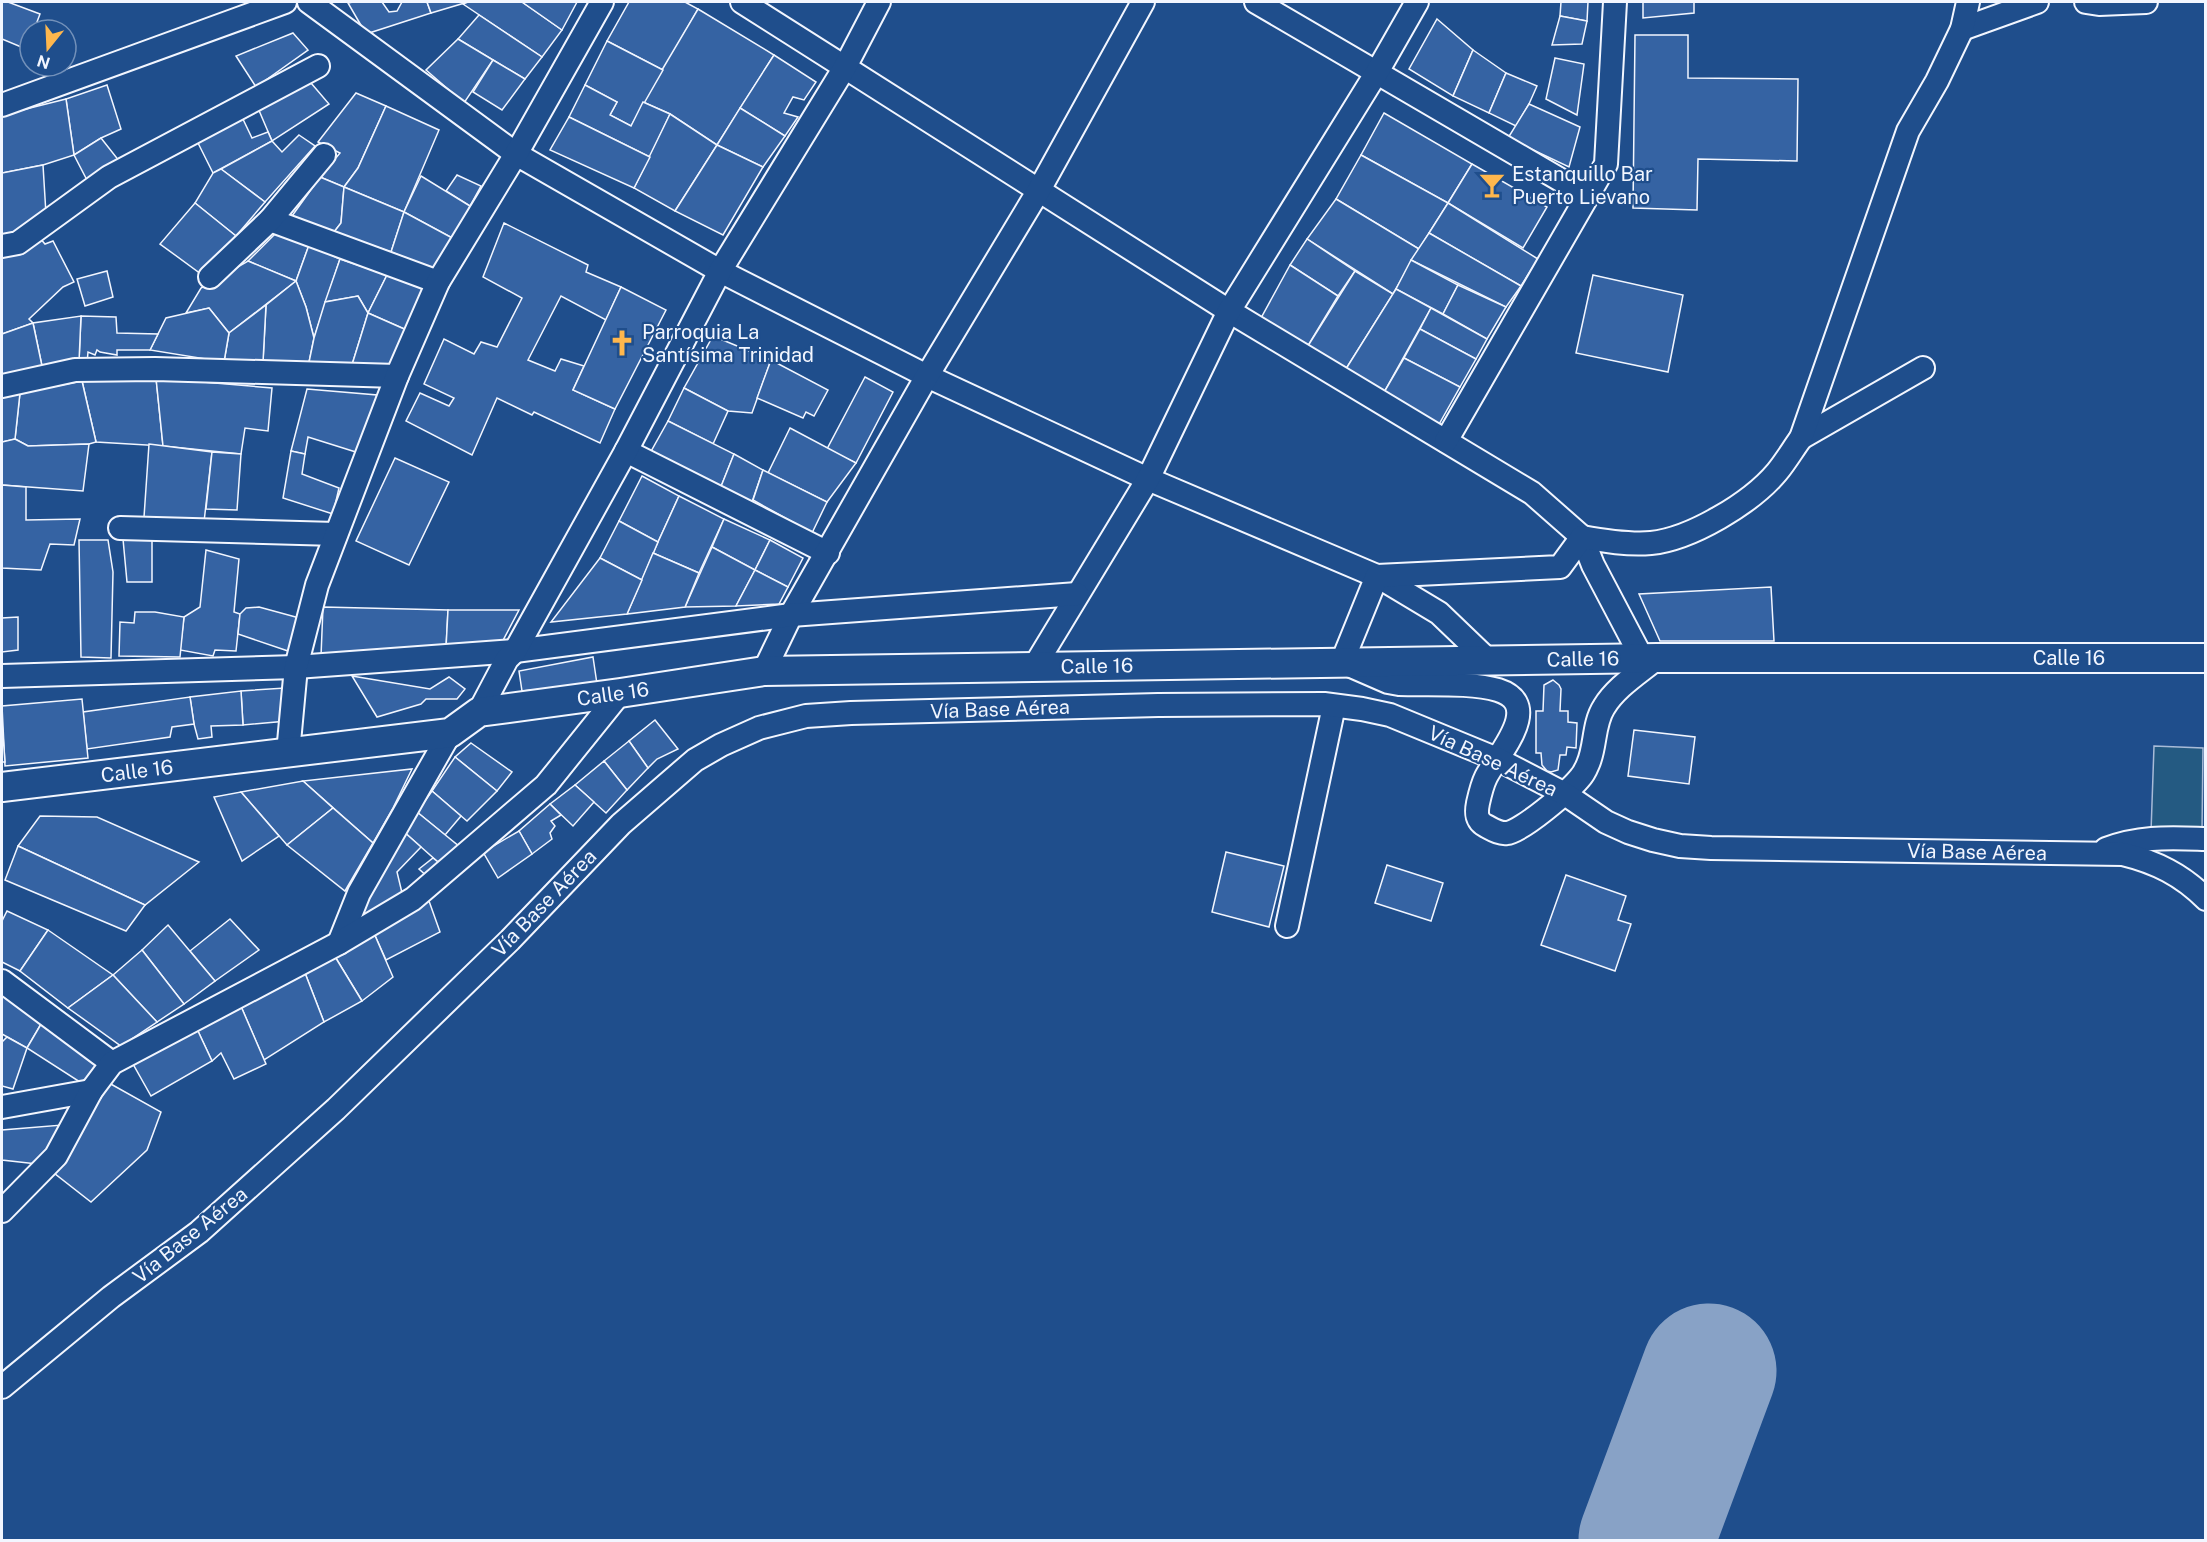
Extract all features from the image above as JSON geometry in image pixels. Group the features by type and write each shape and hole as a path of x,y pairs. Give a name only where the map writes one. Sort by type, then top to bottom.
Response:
{"main road":[{"name":"Calle 16","path":"2,787 450,733 479,711 764,671 1649,658 2205,657"}],"street":[{"path":"2,105 285,2"},
{"path":"309,2 516,154 720,271 927,376 1148,479 1378,576 1439,613 1499,660 1498,690"},
{"path":"288,753 296,667 317,585 398,376 438,282 516,154 602,2"},
{"path":"742,2 1229,311 1532,493 1582,537 1593,565 1649,658 1612,694 1605,706 1595,733 1590,761 1581,778 1564,794 1512,832 1502,833 1494,830 1481,823 1476,814 1483,782 1513,735 1518,717 1515,702 1509,695 1498,690 1479,687 1388,682 1342,662 1378,576"},
{"path":"479,711 507,658 515,651 626,451 720,271 845,67 879,2"},
{"path":"764,671 791,615 828,554 927,376 1039,190 1143,2"},
{"path":"1256,2 1588,196"},
{"path":"1034,667 1148,479 1229,311 1418,2"},
{"path":"1446,441 1606,164 1615,2"},
{"path":"1582,537 1616,542 1651,543 1686,533 1749,498 1776,472 1801,438 1908,131 1937,81 1962,29 1968,2"},
{"path":"1962,29 2037,2"},
{"path":"2086,2 2099,4 2146,2"},
{"path":"2,246 18,243 109,177 318,66"},
{"path":"210,277 270,220 324,155"},
{"path":"270,220 438,282"},
{"path":"1801,438 1923,368"},
{"path":"2,386 75,370 154,369 398,376"},
{"path":"626,451 828,554"},
{"path":"120,528 336,534"},
{"path":"1378,576 1560,567 1582,537"},
{"path":"2,676 296,667 515,651 791,615 1077,594"},
{"path":"2,1211 56,1155 91,1091 112,1063 339,943 413,899 546,785 620,693"},
{"name":"Vía Base Aérea","path":"2,1387 111,1297 199,1232 310,1132 510,940 621,824 695,760 759,728 806,716 1158,705 1334,706 1390,715 1497,759 1564,794 1606,822 1628,832 1680,846 1729,849 2123,854 2161,866 2193,886 2205,899"},
{"path":"1287,926 1334,706"},
{"path":"339,943 359,893 450,733"},
{"path":"2096,853 2125,842 2149,838 2205,839"},
{"path":"2,981 112,1063"},
{"path":"2,1107 91,1091"}],"shaded area":[{"path":"2154,746 2203,748 2202,831 2151,832"}],"building":[{"path":"2,2 8,2 40,14 38,18 18,18 18,46 2,39"},
{"path":"382,2 389,12 397,11 402,2 427,2 431,13 366,34 348,3"},
{"path":"427,2 468,2 431,13"},
{"path":"468,2 522,2 562,30 542,57 463,4"},
{"path":"522,2 577,2 562,30"},
{"path":"629,2 685,2 698,9 663,70 607,41"},
{"path":"1561,2 1588,2 1587,21 1560,16"},
{"path":"1643,2 1694,2 1694,13 1643,18"},
{"path":"698,9 774,55 717,145 670,114 643,102"},
{"path":"479,15 542,57 525,79 458,39"},
{"path":"1560,16 1587,21 1582,44 1552,45"},
{"path":"1437,19 1473,50 1453,96 1409,69"},
{"path":"293,33 308,50 256,87 236,56"},
{"path":"1635,35 1688,35 1688,78 1798,79 1797,161 1698,159 1697,210 1633,208"},
{"path":"458,39 493,60 464,103 426,70"},
{"path":"607,41 663,70 631,126 610,115 617,102 585,85"},
{"path":"1473,50 1506,73 1489,113 1453,96"},
{"path":"774,55 816,82 804,100 793,97 784,113 798,117 785,136 740,108"},
{"path":"1555,58 1584,64 1577,115 1546,99"},
{"path":"493,60 525,79 502,110 473,92"},
{"path":"1506,73 1537,86 1516,126 1489,113"},
{"path":"311,83 329,104 272,141 258,108"},
{"path":"107,85 121,129 101,138 74,155 66,99"},
{"path":"585,85 617,102 610,115 631,126 643,102 670,114 650,157 569,117"},
{"path":"356,93 386,106 358,168 344,187 320,177 340,153 318,142"},
{"path":"66,99 74,155 43,165 2,173 2,115"},
{"path":"1529,104 1580,127 1569,167 1508,138"},
{"path":"386,106 439,130 404,212 344,187 358,168"},
{"path":"740,108 785,136 763,167 717,145"},
{"path":"1384,113 1472,164 1448,203 1361,155"},
{"path":"670,114 717,145 675,211 634,188"},
{"path":"241,115 252,138 268,132 272,141 213,173 194,135"},
{"path":"569,117 650,157 634,188 550,150"},
{"path":"299,135 315,146 265,202 221,169 272,141 282,152"},
{"path":"101,138 120,162 89,184 74,155"},
{"path":"717,145 763,167 723,235 675,211"},
{"path":"1361,155 1448,203 1419,249 1336,199"},
{"path":"1472,164 1547,207 1523,248 1448,203"},
{"path":"43,165 46,214 2,239 2,173"},
{"path":"221,169 265,202 236,236 195,203 213,173"},
{"path":"457,175 481,186 470,206 446,191"},
{"path":"421,176 470,206 456,240 404,212"},
{"path":"320,177 344,187 341,223 334,232 292,216"},
{"path":"344,187 404,212 391,252 334,232 341,223"},
{"path":"1336,199 1419,249 1393,294 1307,239"},
{"path":"195,203 236,236 201,274 160,244"},
{"path":"1448,203 1538,259 1521,286 1429,233"},
{"path":"404,212 456,240 439,271 391,252"},
{"path":"504,223 588,265 586,272 621,287 606,320 561,296 528,360 555,371 561,359 584,366 573,390 615,409 600,443 534,412 532,415 497,398 472,455 406,421 420,393 449,406 454,398 424,384 444,339 474,354 481,342 497,347 522,298 483,277"},
{"path":"1429,233 1521,286 1506,307 1411,260"},
{"path":"275,234 309,245 296,281 248,261"},
{"path":"39,237 45,244 53,241 74,282 63,287 29,319 33,323 2,334 2,257"},
{"path":"1307,239 1355,271 1338,296 1290,265"},
{"path":"309,245 340,259 314,338 296,281"},
{"path":"340,259 387,275 368,313 358,296 325,302"},
{"path":"1411,260 1458,285 1443,314 1396,289"},
{"path":"248,261 296,281 229,333 209,308 186,313 201,288"},
{"path":"1290,265 1338,296 1306,349 1261,318"},
{"path":"107,271 113,297 85,306 77,279"},
{"path":"1355,271 1393,294 1344,372 1306,349"},
{"path":"387,275 426,290 411,332 368,313"},
{"path":"1593,275 1683,295 1668,372 1576,353"},
{"path":"296,281 314,338 308,367 263,362 266,305"},
{"path":"1458,285 1506,307 1487,339 1443,314"},
{"name":"Parroquia La Santísima Trinidad","path":"621,287 666,310 615,409 573,390"},
{"path":"1396,289 1431,308 1383,394 1344,372"},
{"path":"358,296 368,313 351,368 308,367 325,302"},
{"path":"266,305 263,362 224,362 229,333"},
{"path":"209,308 229,333 224,362 150,350 166,318"},
{"path":"1431,308 1487,339 1476,359 1420,329"},
{"path":"368,313 411,332 395,368 351,368"},
{"path":"81,316 116,317 117,333 158,334 150,350 117,350 117,355 97,350 95,355 88,352 87,364 79,362"},
{"path":"81,316 79,362 42,366 33,323"},
{"path":"33,323 42,366 2,378 2,334"},
{"path":"1420,329 1476,359 1460,387 1404,358"},
{"path":"713,336 771,360 752,413 728,411 684,388"},
{"path":"1404,358 1460,387 1438,426 1383,394"},
{"path":"771,360 828,390 814,416 806,412 803,418 757,398"},
{"path":"865,377 893,392 856,463 827,449"},
{"path":"156,378 163,446 96,442 82,381"},
{"path":"156,378 272,388 268,431 245,428 241,454 163,446"},
{"path":"82,381 96,442 28,446 15,439 20,393"},
{"path":"684,388 728,411 713,444 668,421"},
{"path":"307,389 377,395 359,453 308,437 305,454 291,451"},
{"path":"20,393 15,439 2,442 2,395"},
{"path":"668,421 734,454 720,489 649,455"},
{"path":"790,428 856,463 827,502 768,473"},
{"path":"15,439 28,446 89,444 83,491 2,485 2,442"},
{"path":"149,444 212,452 204,522 144,517"},
{"path":"291,451 305,454 302,474 339,488 333,514 283,498"},
{"path":"212,452 241,454 237,510 206,509"},
{"path":"734,454 763,470 752,502 720,489"},
{"path":"395,458 449,482 409,565 356,541"},
{"path":"763,470 827,502 812,533 753,500"},
{"path":"642,476 679,496 658,542 619,521"},
{"path":"2,485 26,487 26,520 80,519 74,545 50,544 41,570 2,568"},
{"path":"679,496 724,519 699,573 653,553"},
{"path":"724,519 770,540 755,570 712,547"},
{"path":"619,521 658,542 642,580 600,558"},
{"path":"152,538 152,582 127,582 123,539"},
{"path":"79,540 108,540 113,572 111,658 81,657"},
{"path":"770,540 803,558 788,587 755,570"},
{"path":"712,547 755,570 736,606 685,607"},
{"path":"206,550 239,559 234,612 240,614 236,651 215,650 213,656 180,650 184,617 200,607"},
{"path":"653,553 699,573 685,607 627,614"},
{"path":"600,558 642,580 627,614 551,622"},
{"path":"755,570 788,587 779,604 736,606"},
{"path":"1771,587 1774,641 1660,641 1639,594"},
{"path":"259,607 303,619 288,651 238,634 240,614 246,608"},
{"path":"323,607 448,610 446,648 321,656"},
{"path":"448,610 519,610 500,646 446,648"},
{"path":"135,612 155,612 184,617 180,657 119,656 120,622 134,623"},
{"path":"18,617 18,650 2,652 2,618"},
{"path":"593,657 597,684 522,691 519,671"},
{"path":"352,676 430,689 449,677 465,689 457,699 426,699 421,704 377,717"},
{"path":"1553,680 1561,689 1560,711 1568,711 1568,722 1577,723 1576,748 1567,747 1566,755 1560,755 1558,770 1551,772 1542,765 1541,753 1536,753 1536,711 1543,711 1544,685"},
{"path":"285,688 287,721 243,725 241,691"},
{"path":"241,691 243,725 211,726 212,737 198,739 190,697"},
{"path":"190,697 194,724 172,727 170,737 87,749 83,712"},
{"path":"82,699 88,758 5,766 2,706"},
{"path":"655,720 678,749 657,759 648,768 629,741"},
{"path":"2,722 5,762 2,762"},
{"path":"1634,730 1695,737 1689,784 1628,776"},
{"path":"629,741 648,768 627,790 604,761"},
{"path":"471,743 512,772 497,791 455,757"},
{"path":"455,757 497,791 467,821 432,791"},
{"path":"604,761 627,790 606,813 575,785"},
{"path":"412,769 373,843 303,781"},
{"path":"303,781 333,808 287,845 241,792"},
{"path":"575,785 594,802 573,826 550,804"},
{"path":"432,791 461,816 445,835 417,812"},
{"path":"241,792 279,836 242,861 214,797"},
{"path":"550,804 561,815 551,821 555,826 550,833 552,839 532,854 519,831"},
{"path":"333,808 373,843 345,891 287,845"},
{"path":"417,812 460,847 438,862 403,831"},
{"path":"40,816 97,817 199,862 145,905 18,846"},
{"path":"403,831 421,847 397,872 403,897 357,923 364,896"},
{"path":"519,831 532,854 498,878 483,852"},
{"path":"18,846 145,905 126,931 5,880"},
{"path":"1226,852 1284,866 1269,927 1212,912"},
{"path":"433,858 438,862 429,878 419,869"},
{"path":"1387,865 1443,883 1431,921 1375,903"},
{"path":"1566,875 1626,896 1618,920 1631,924 1615,971 1541,945"},
{"path":"429,901 440,932 386,960 373,931"},
{"path":"7,911 48,930 20,971 2,962 2,921"},
{"path":"230,919 259,950 215,981 190,951"},
{"path":"168,925 215,981 184,1004 142,950"},
{"path":"48,930 113,975 68,1008 20,971"},
{"path":"373,931 393,977 362,1001 334,955"},
{"path":"142,950 184,1004 157,1022 113,975"},
{"path":"334,955 362,1001 324,1022 305,973"},
{"path":"305,973 324,1022 264,1060 240,1004"},
{"path":"113,975 157,1022 121,1046 68,1008"},
{"path":"2,993 44,1019 27,1048 2,1034"},
{"path":"240,1004 266,1064 234,1079 221,1053 212,1061 197,1029"},
{"path":"44,1019 99,1065 83,1084 27,1048"},
{"path":"197,1029 212,1061 151,1096 133,1064"},
{"path":"7,1037 27,1048 13,1089 2,1086 2,1042"},
{"path":"109,1083 161,1112 147,1150 91,1202 54,1173"},
{"path":"62,1125 37,1164 2,1160 2,1130"}],"runway":[{"path":"1646,1540 1709,1371"}],"place":[{"name":"Estanquillo Bar Puerto Lievano","path":"1492,185"},
{"name":"Parroquia La Santísima Trinidad","path":"622,343"}]}
